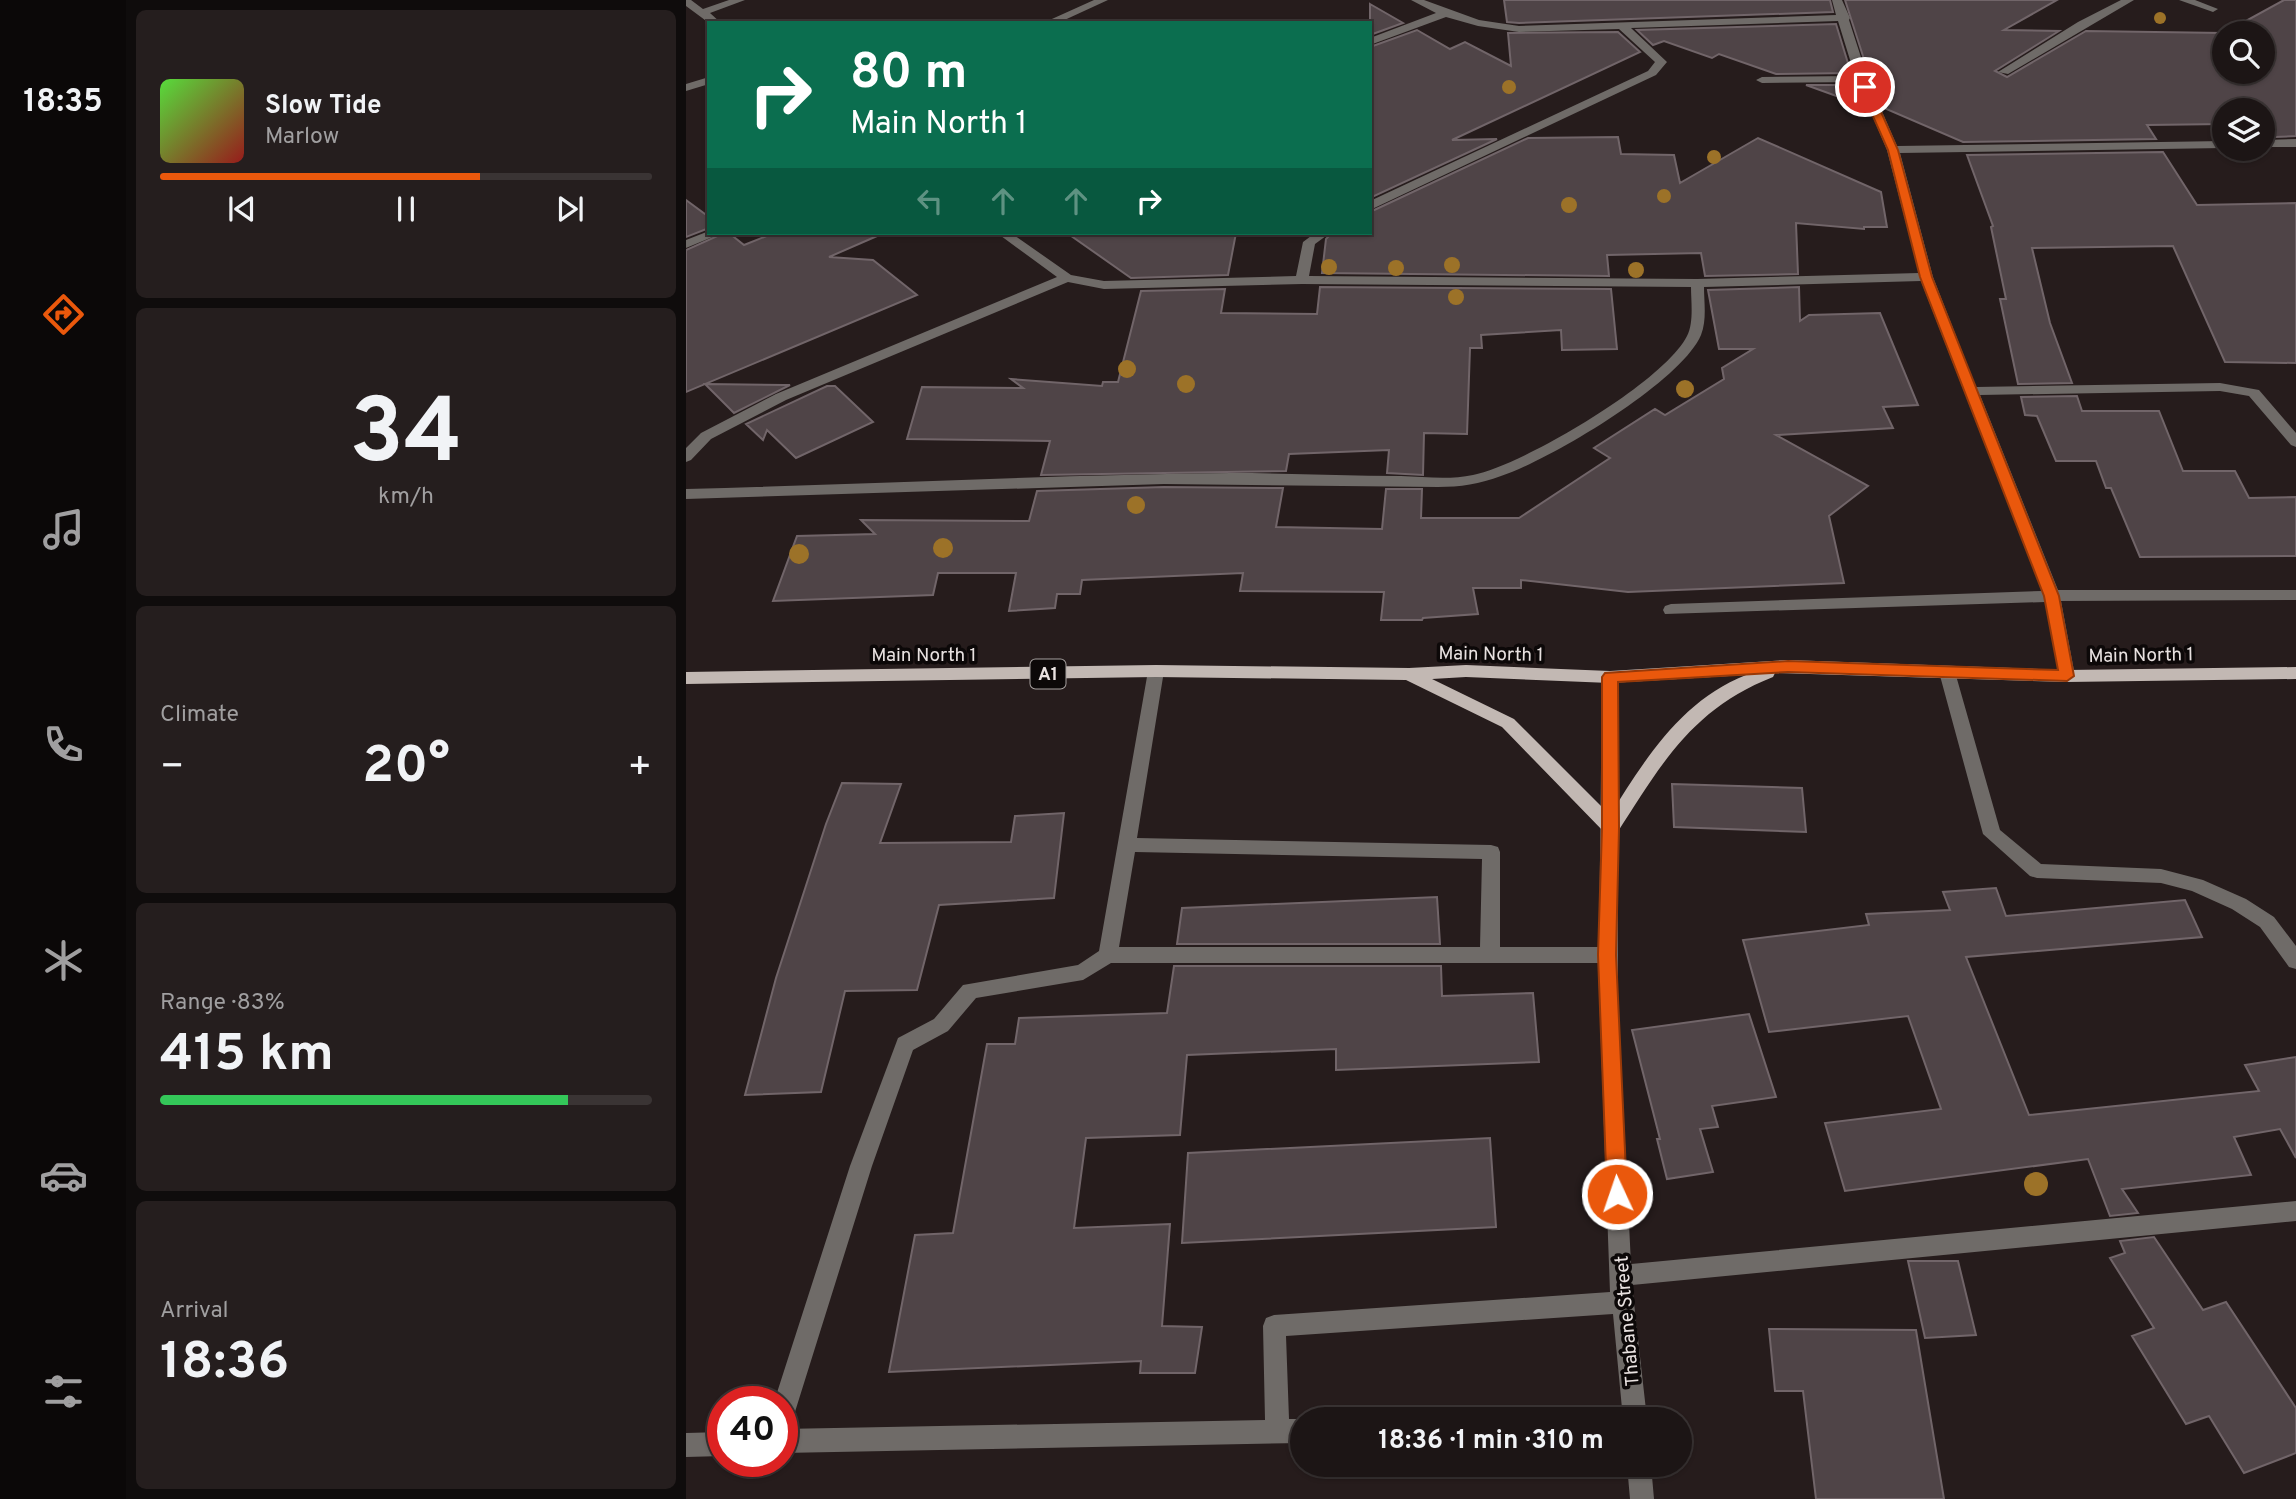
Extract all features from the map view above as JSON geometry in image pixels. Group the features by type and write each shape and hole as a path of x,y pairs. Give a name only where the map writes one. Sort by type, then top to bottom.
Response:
{"main road":[{"name":"Main North 1","path":"686,678 1156,671 1409,674 1466,671 1610,677 1788,666 2067,676 2296,673"},
{"path":"1409,674 1508,723 1611,828 1677,730 1706,705 1753,677 1788,666"}],"street":[{"path":"703,12 740,0"},
{"path":"1053,21 1103,0"},
{"path":"1416,0 1444,14 1484,26 1623,27 1845,18"},
{"path":"1430,7 1449,0"},
{"path":"1837,0 1845,18 1862,79 1893,150 1926,277 2052,596 2067,676"},
{"path":"2004,72 2082,24 2129,0"},
{"path":"2184,0 2213,9"},
{"path":"686,1 714,21"},
{"path":"1372,41 1444,14"},
{"path":"1372,204 1652,72 1661,62 1623,27"},
{"path":"1762,79 1862,79"},
{"path":"686,88 707,81"},
{"path":"2275,144 2296,143"},
{"path":"1893,150 2212,144"},
{"path":"686,244 711,235"},
{"path":"1006,235 1067,278 1104,285 1302,280 1697,283 1926,277"},
{"path":"1302,280 1309,242 1321,235"},
{"path":"686,457 706,436 781,397 1067,278"},
{"path":"686,494 1233,478 1475,480 1500,473 1578,433 1651,380 1683,352 1695,336 1698,318 1697,283"},
{"path":"1970,391 2220,387 2254,393 2296,442"},
{"path":"1671,610 2052,596 2296,595"},
{"path":"1108,955 1156,671"},
{"path":"1947,672 1992,834 2037,871 2161,876 2196,885 2239,904 2267,922 2296,961"},
{"name":"Thabane Street","path":"1610,677 1611,828 1607,955 1620,1276 1634,1407"},
{"path":"1126,845 1491,852 1490,955"},
{"path":"791,1386 861,1166 905,1044 941,1025 970,991 1083,972 1108,955 1607,955"},
{"path":"1620,1276 2296,1211"},
{"path":"1277,1431 1274,1326 1623,1302"},
{"path":"798,1441 1290,1431"},
{"path":"686,1445 707,1444"},
{"path":"1640,1477 1642,1499"}],"building":[{"path":"1504,0 1830,0 1833,12 1519,23 1507,22"},
{"path":"1845,0 2057,0 2004,30 2059,31 1995,71 2007,77 2086,31 2212,33 2212,84 2275,84 2275,21 2246,21 2284,0 2296,0 2296,136 2275,137 2275,98 2212,98 2212,124 2147,125 2156,139 1963,142 1884,108 1870,78"},
{"path":"1370,4 1403,23 1372,34"},
{"path":"1836,24 1851,73 1776,74 1719,54 1712,58 1664,41 1653,45 1637,30"},
{"path":"1417,30 1450,49 1465,42 1511,66 1508,33 1618,32 1640,52 1452,140 1497,139 1372,197 1372,46"},
{"path":"1806,85 1856,85 1864,103 1861,105"},
{"path":"1618,137 1621,154 1674,155 1680,183 1758,138 1881,192 1887,227 1864,229 1796,223 1798,274 1705,276 1701,253 1607,255 1609,276 1322,273 1326,239 1330,235 1372,235 1372,211 1528,138"},
{"path":"2163,152 2197,205 2296,203 2296,363 2225,362 2173,246 2032,248 2050,323 2072,383 2018,384 2000,299 2006,299 1991,227 1993,226 1967,155"},
{"path":"686,200 707,216 707,229 686,237"},
{"path":"720,235 732,235 744,245 769,235 879,235 829,257 873,260 917,295 686,392 686,250"},
{"path":"1070,235 1236,235 1228,275 1131,278"},
{"path":"1320,287 1611,289 1617,349 1562,350 1561,330 1481,335 1482,348 1470,348 1467,434 1424,433 1423,475 1387,473 1389,450 1289,454 1286,471 1041,475 1050,441 907,439 922,387 1023,388 1011,379 1102,386 1103,382 1118,382 1141,291 1225,289 1221,313 1317,314"},
{"path":"1799,287 1800,321 1809,315 1880,313 1918,405 1883,407 1893,428 1776,435 1868,486 1829,516 1844,583 1628,592 1521,580 1521,588 1473,588 1478,614 1422,620 1381,620 1384,592 1240,591 1243,573 1082,580 1080,594 1057,594 1055,608 1009,611 1016,573 938,573 933,595 773,601 797,536 875,534 861,520 1029,521 1037,491 1164,487 1283,488 1276,527 1382,529 1386,489 1422,489 1421,518 1519,518 1610,458 1594,448 1655,409 1665,415 1724,379 1722,368 1753,349 1719,349 1708,290"},
{"path":"705,384 784,385 790,385 734,413"},
{"path":"827,386 835,386 873,422 796,458 767,430 763,440 746,424"},
{"path":"2077,396 2082,411 2159,411 2183,471 2235,471 2249,498 2296,497 2296,556 2140,557 2111,488 2106,488 2096,461 2056,461 2037,416 2025,415 2021,397"},
{"path":"842,783 901,784 880,843 1011,842 1015,816 1064,813 1054,898 939,905 917,990 845,991 821,1092 745,1095 776,978"},
{"path":"1672,784 1802,788 1806,832 1674,827"},
{"path":"1996,888 2006,916 2185,900 2202,937 1966,957 2029,1115 2259,1091 2245,1065 2296,1057 2296,1158 2280,1129 2234,1137 2251,1175 2122,1189 2138,1213 2110,1216 2088,1159 1845,1191 1825,1123 1941,1109 1908,1016 1769,1032 1743,940 1869,925 1866,914 1950,910 1943,892"},
{"path":"1437,897 1440,944 1177,944 1182,908"},
{"path":"1174,966 1441,966 1442,996 1533,993 1539,1062 1336,1070 1336,1049 1187,1055 1180,1135 1086,1138 1074,1228 1170,1224 1162,1326 1202,1327 1195,1373 1140,1373 1141,1361 889,1372 915,1235 953,1233 987,1044 1015,1044 1019,1018 1167,1013"},
{"path":"1749,1014 1776,1097 1712,1106 1718,1127 1700,1129 1713,1172 1667,1179 1657,1139 1660,1139 1632,1030"},
{"path":"1490,1138 1496,1227 1182,1243 1188,1153"},
{"path":"2154,1237 2203,1310 2226,1302 2296,1408 2296,1453 2244,1473 2209,1416 2186,1424 2132,1336 2154,1328 2110,1258 2125,1253 2120,1241"},
{"path":"1908,1261 1958,1261 1976,1335 1925,1338"},
{"path":"1769,1329 1916,1330 1944,1499 1816,1499 1803,1391 1775,1391"}],"route":[{"path":"1617,1194 1607,955 1611,828 1610,677 1788,666 2067,676 2052,596 1926,277 1893,150 1865,87"}]}
